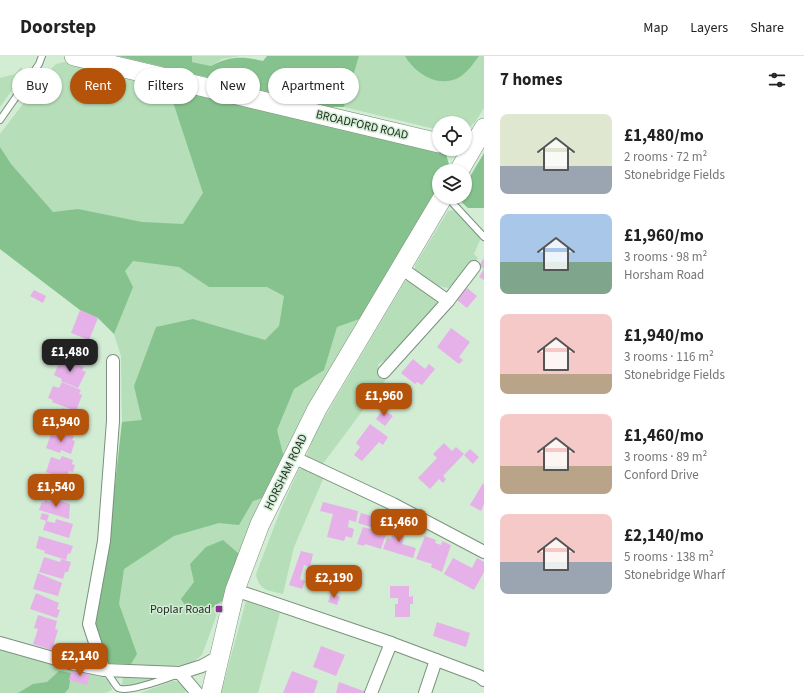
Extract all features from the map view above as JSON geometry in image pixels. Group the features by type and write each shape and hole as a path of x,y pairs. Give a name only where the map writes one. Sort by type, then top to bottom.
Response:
{"main road":[{"name":"BROADFORD ROAD","path":"74,56 432,141"},
{"path":"472,144 484,128"},
{"name":"HORSHAM ROAD","path":"211,693 218,657 235,590 260,524 317,408 439,204"}],"street":[{"path":"384,372 448,301 474,267"},
{"path":"401,268 448,301"},
{"path":"104,670 89,624 104,540 113,421 114,361"},
{"path":"293,457 393,504 484,552"},
{"path":"235,590 391,643 484,680"},
{"path":"0,643 74,664 104,670 180,673 202,666 218,657"},
{"path":"371,693 391,643"},
{"path":"425,693 436,660"},
{"path":"180,673 197,693"}],"lane":[{"path":"0,120 39,64 42,56"},
{"path":"453,204 484,237"},
{"path":"104,670 112,677 118,688 124,692 137,690 180,673"}],"green space":[{"path":"118,56 192,56 192,62 211,66 224,60 236,58 249,58 263,61 267,56 359,56 355,68 268,68 268,92 260,90 260,68 206,68 206,77 198,75 198,68 168,68"},
{"path":"192,56 240,56 222,59 211,66 192,62"},
{"path":"359,56 484,56 484,108 472,125 472,116 432,116 432,128 344,107 345,104 359,104 359,68 355,68"},
{"path":"405,56 479,56 464,74 450,81 442,81 427,77 421,73"},
{"path":"64,62 89,68 70,68 70,104 126,104 126,77 134,79 134,104 198,104 198,94 206,96 206,104 238,104 432,151 432,156 447,156 449,164 432,164 432,201 309,405 243,543 202,655 189,665 167,666 109,663 109,540 122,422 121,356 114,334 98,318 80,310 0,249 0,134 23,104 62,104 62,68 52,68 56,64"},
{"path":"12,75 12,90 0,107 0,78"},
{"path":"198,92 206,94 206,104 249,104 430,147 432,148 432,156 447,156 449,164 432,164 432,201 362,318 337,327 324,370 294,389 277,430 284,458 265,497 253,501 239,525 219,523 174,536 124,569 119,604 137,654 131,664 109,663 101,650 95,627 97,600 109,540 122,422 142,420 134,386 156,327 193,319 265,340 279,326 284,296 267,287 209,287 179,267 133,261 125,271 133,287 114,334 98,318 80,310 0,249 0,147 11,164 53,212 78,209 142,222 183,224 203,193 174,104 198,104"},
{"path":"318,104 345,104 344,107 331,107"},
{"path":"484,153 484,208 468,208 464,204 472,204 472,173"},
{"path":"455,210 481,238 474,254 478,258 459,284 447,288 436,285 415,271 415,265 448,211"},
{"path":"405,281 411,281 432,295 435,299 436,308 393,356 378,364 379,372 387,378 322,465 306,458 313,437"},
{"path":"304,468 324,477 294,547 283,594 262,587 257,580 256,574 281,509 299,469"},
{"path":"223,540 239,554 222,601 202,615 191,614 181,599 194,582 190,564 206,547"},
{"path":"246,601 280,613 258,693 221,693"},
{"path":"0,648 109,679 112,690 105,693 0,693"},
{"path":"59,671 71,673 69,688 65,693 18,693 33,684 47,682"},
{"path":"123,674 161,676 159,678 127,687 122,684"},
{"path":"173,681 180,682 187,691 184,693 140,693"}],"building":[{"path":"484,258 484,269 479,266"},
{"path":"484,269 484,280 479,277"},
{"path":"467,288 477,296 467,308 457,300"},
{"path":"34,290 46,296 43,303 30,296"},
{"path":"80,310 98,318 89,340 71,333"},
{"path":"451,328 470,342 459,357 463,360 459,364 437,347"},
{"path":"78,342 88,346 87,350 90,351 84,365 69,358 71,353 64,351 67,343 76,347"},
{"path":"61,358 84,367 82,370 86,372 78,388 61,381 62,379 54,375"},
{"path":"413,359 425,369 429,364 435,369 422,385 417,382 415,384 401,373"},
{"path":"62,382 81,390 79,394 82,395 76,411 52,402 53,400 48,398 53,386 59,388"},
{"path":"62,408 79,414 74,425 79,427 76,434 51,425 57,410 61,412"},
{"path":"383,409 393,416 385,426 376,419"},
{"path":"370,424 388,437 383,445 379,442 362,461 354,455 360,447 356,443"},
{"path":"58,431 74,436 72,440 75,441 71,454 61,450 60,453 46,448 51,434 56,436"},
{"path":"444,443 452,451 456,447 464,454 443,476 446,479 443,483 439,479 430,489 418,478 437,458 433,454"},
{"path":"470,449 479,457 473,464 464,455"},
{"path":"62,456 73,460 72,464 75,465 73,472 69,471 66,479 46,472 51,457 60,460"},
{"path":"49,477 72,485 70,491 74,493 71,500 45,492"},
{"path":"483,483 484,504 481,511 470,505"},
{"path":"51,498 70,504 69,519 39,510 42,502 44,503 45,500 50,502"},
{"path":"323,502 358,511 356,522 349,520 348,527 354,529 352,538 346,536 344,541 327,537 333,514 320,511"},
{"path":"42,513 49,515 47,521 40,519"},
{"path":"361,513 375,517 371,527 358,523"},
{"path":"56,519 73,524 69,538 43,530 46,521 55,523"},
{"path":"396,524 407,527 402,544 416,548 413,558 383,549 387,538 391,539"},
{"path":"363,527 386,534 381,549 365,544 364,546 357,544"},
{"path":"39,536 73,546 70,554 68,553 66,560 44,553 45,551 36,548"},
{"path":"425,536 436,540 435,543 441,545 442,541 451,545 442,572 431,567 432,564 416,559"},
{"path":"301,551 313,554 310,567 304,565 300,579 305,581 302,589 289,585"},
{"path":"44,557 60,562 61,559 71,562 68,572 65,572 63,579 39,572"},
{"path":"453,558 472,568 477,558 484,562 484,572 474,590 444,574"},
{"path":"38,573 62,583 58,596 33,589"},
{"path":"390,586 409,586 409,597 413,596 413,604 410,604 410,617 395,617 395,604 398,604 398,598 390,598"},
{"path":"36,593 59,603 57,609 60,610 57,618 30,609"},
{"path":"331,593 340,597 337,605 328,602"},
{"path":"38,615 57,621 55,629 58,630 52,650 33,644 38,629 34,628"},
{"path":"437,622 470,633 466,647 433,636"},
{"path":"321,646 345,655 336,676 313,667"},
{"path":"72,669 90,674 87,685 69,680"},
{"path":"292,671 318,681 314,693 283,693"},
{"path":"339,682 369,693 336,693"}],"place":[{"name":"Poplar Road","path":"219,609"}]}
